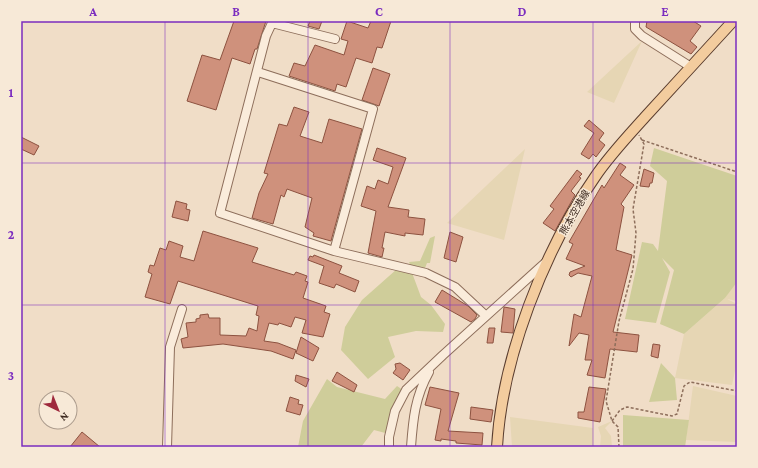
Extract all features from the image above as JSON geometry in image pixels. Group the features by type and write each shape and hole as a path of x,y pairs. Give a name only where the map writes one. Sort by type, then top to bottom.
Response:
{"main road":[{"name":"熊本空港線","path":"497,447 498,423 512,362 546,262 595,176 635,128 733,21"}],"street":[{"path":"635,21 635,29 642,36 690,67"},
{"path":"335,39 272,23 266,36 258,72 220,212 334,251 426,273 455,287 485,315"},
{"path":"258,72 373,109 334,251"},
{"path":"389,447 389,437 395,411 406,390 485,315 500,304 519,285 546,262"},
{"path":"167,447 170,347 182,309"},
{"path":"411,447 414,414 420,389 434,363"}],"path":[{"path":"619,447 618,427 612,420 606,401 619,322 632,269 636,233 633,209 644,144 635,128"},
{"path":"642,140 737,172"},
{"path":"612,420 620,410 627,407 672,416 677,414 684,386 690,382 737,391"}],"shaded area":[{"path":"642,41 614,103 587,92"},
{"path":"654,148 737,176 737,282 725,298 684,334 660,324 674,270 662,258 670,272 656,323 625,319 642,242 653,244 658,251 667,181 650,166"},
{"path":"525,149 504,240 447,223"},
{"path":"435,236 430,263 427,263 425,268 410,265 409,262 420,261 430,238"},
{"path":"397,269 411,270 421,297 431,305 445,324 443,332 416,331 388,337 395,357 368,379 341,350 345,327 362,300"},
{"path":"737,279 737,301 727,299 737,304 737,361 732,385 675,378 684,334 725,298"},
{"path":"661,363 675,378 677,400 649,402"},
{"path":"327,379 337,387 385,399 397,386 403,390 389,434 374,430 361,447 298,447 303,421"},
{"path":"693,386 737,396 737,442 686,440"},
{"path":"623,415 689,420 685,447 623,447"},
{"path":"510,417 593,428 593,447 512,447"},
{"path":"612,421 605,428 611,436 612,447 600,447 601,436 598,427"}],"building":[{"path":"234,21 266,21 257,49 255,49 250,64 232,58 216,110 187,101 202,55 220,60"},
{"path":"310,21 322,21 319,29 308,26"},
{"path":"347,21 368,28 371,21 391,21 382,48 377,47 372,63 356,58 346,87 337,84 335,91 289,76 294,63 305,66 315,45 344,55 348,41 341,39"},
{"path":"647,21 693,21 701,26 690,41 697,47 691,54 646,27"},
{"path":"373,68 390,74 379,106 362,100"},
{"path":"294,107 309,112 300,136 322,143 329,119 362,129 331,241 313,236 314,233 305,227 312,198 287,189 284,197 281,195 273,224 252,218 259,193 268,174 264,173 279,124 287,126"},
{"path":"589,120 604,133 599,140 605,145 596,157 593,154 589,159 581,154 594,133 584,126"},
{"path":"21,137 39,146 34,155 21,149"},
{"path":"377,148 406,158 388,207 409,210 408,217 425,219 423,235 405,233 405,236 385,232 382,257 368,253 376,211 361,206 367,186 375,189 378,180 388,184 393,167 373,160"},
{"path":"620,163 626,167 620,175 634,185 621,204 624,207 616,250 632,255 613,332 639,335 637,352 610,349 605,378 587,375 592,360 585,360 589,335 579,333 569,346 574,314 581,317 592,276 578,273 571,277 569,275 570,272 585,266 566,259 573,244 569,242 602,185 604,188"},
{"path":"644,169 654,173 652,183 650,183 649,187 640,186"},
{"path":"577,170 582,174 579,177 581,178 571,191 575,195 555,231 543,223 554,209 550,206"},
{"path":"176,201 187,204 186,209 190,210 188,221 172,217"},
{"path":"203,231 258,248 252,262 294,275 296,272 307,276 305,281 308,282 303,298 326,306 324,312 330,314 323,337 302,333 306,320 295,317 291,327 279,323 278,325 269,323 264,341 278,343 296,350 293,359 271,351 223,344 183,348 181,339 188,337 186,323 196,322 196,319 200,318 200,315 208,314 209,318 220,318 220,335 246,336 249,328 257,331 259,316 256,315 258,306 178,281 170,304 145,297 152,274 148,272 150,265 154,266 160,248 166,250 169,241 183,246 180,257 194,261"},
{"path":"450,232 463,237 456,262 444,258"},
{"path":"314,255 342,266 339,273 359,281 355,292 336,284 334,288 319,283 324,266 308,260 310,256 313,257"},
{"path":"442,290 468,306 477,315 475,319 471,322 435,302"},
{"path":"504,307 515,309 513,333 501,332"},
{"path":"489,328 495,328 493,343 487,343"},
{"path":"301,337 319,348 313,361 296,353"},
{"path":"653,344 660,345 658,358 651,356"},
{"path":"400,363 410,370 403,380 393,373 396,369 395,364"},
{"path":"337,372 357,385 354,392 332,381"},
{"path":"296,375 309,379 306,387 295,381"},
{"path":"430,387 459,393 448,431 483,433 482,445 456,443 456,441 441,439 441,441 435,440 441,409 425,405"},
{"path":"589,387 606,389 600,422 578,418 578,412 584,412"},
{"path":"290,397 299,400 298,404 303,405 300,415 286,411"},
{"path":"471,407 493,410 491,422 470,419"},
{"path":"82,432 100,447 70,447"}]}
